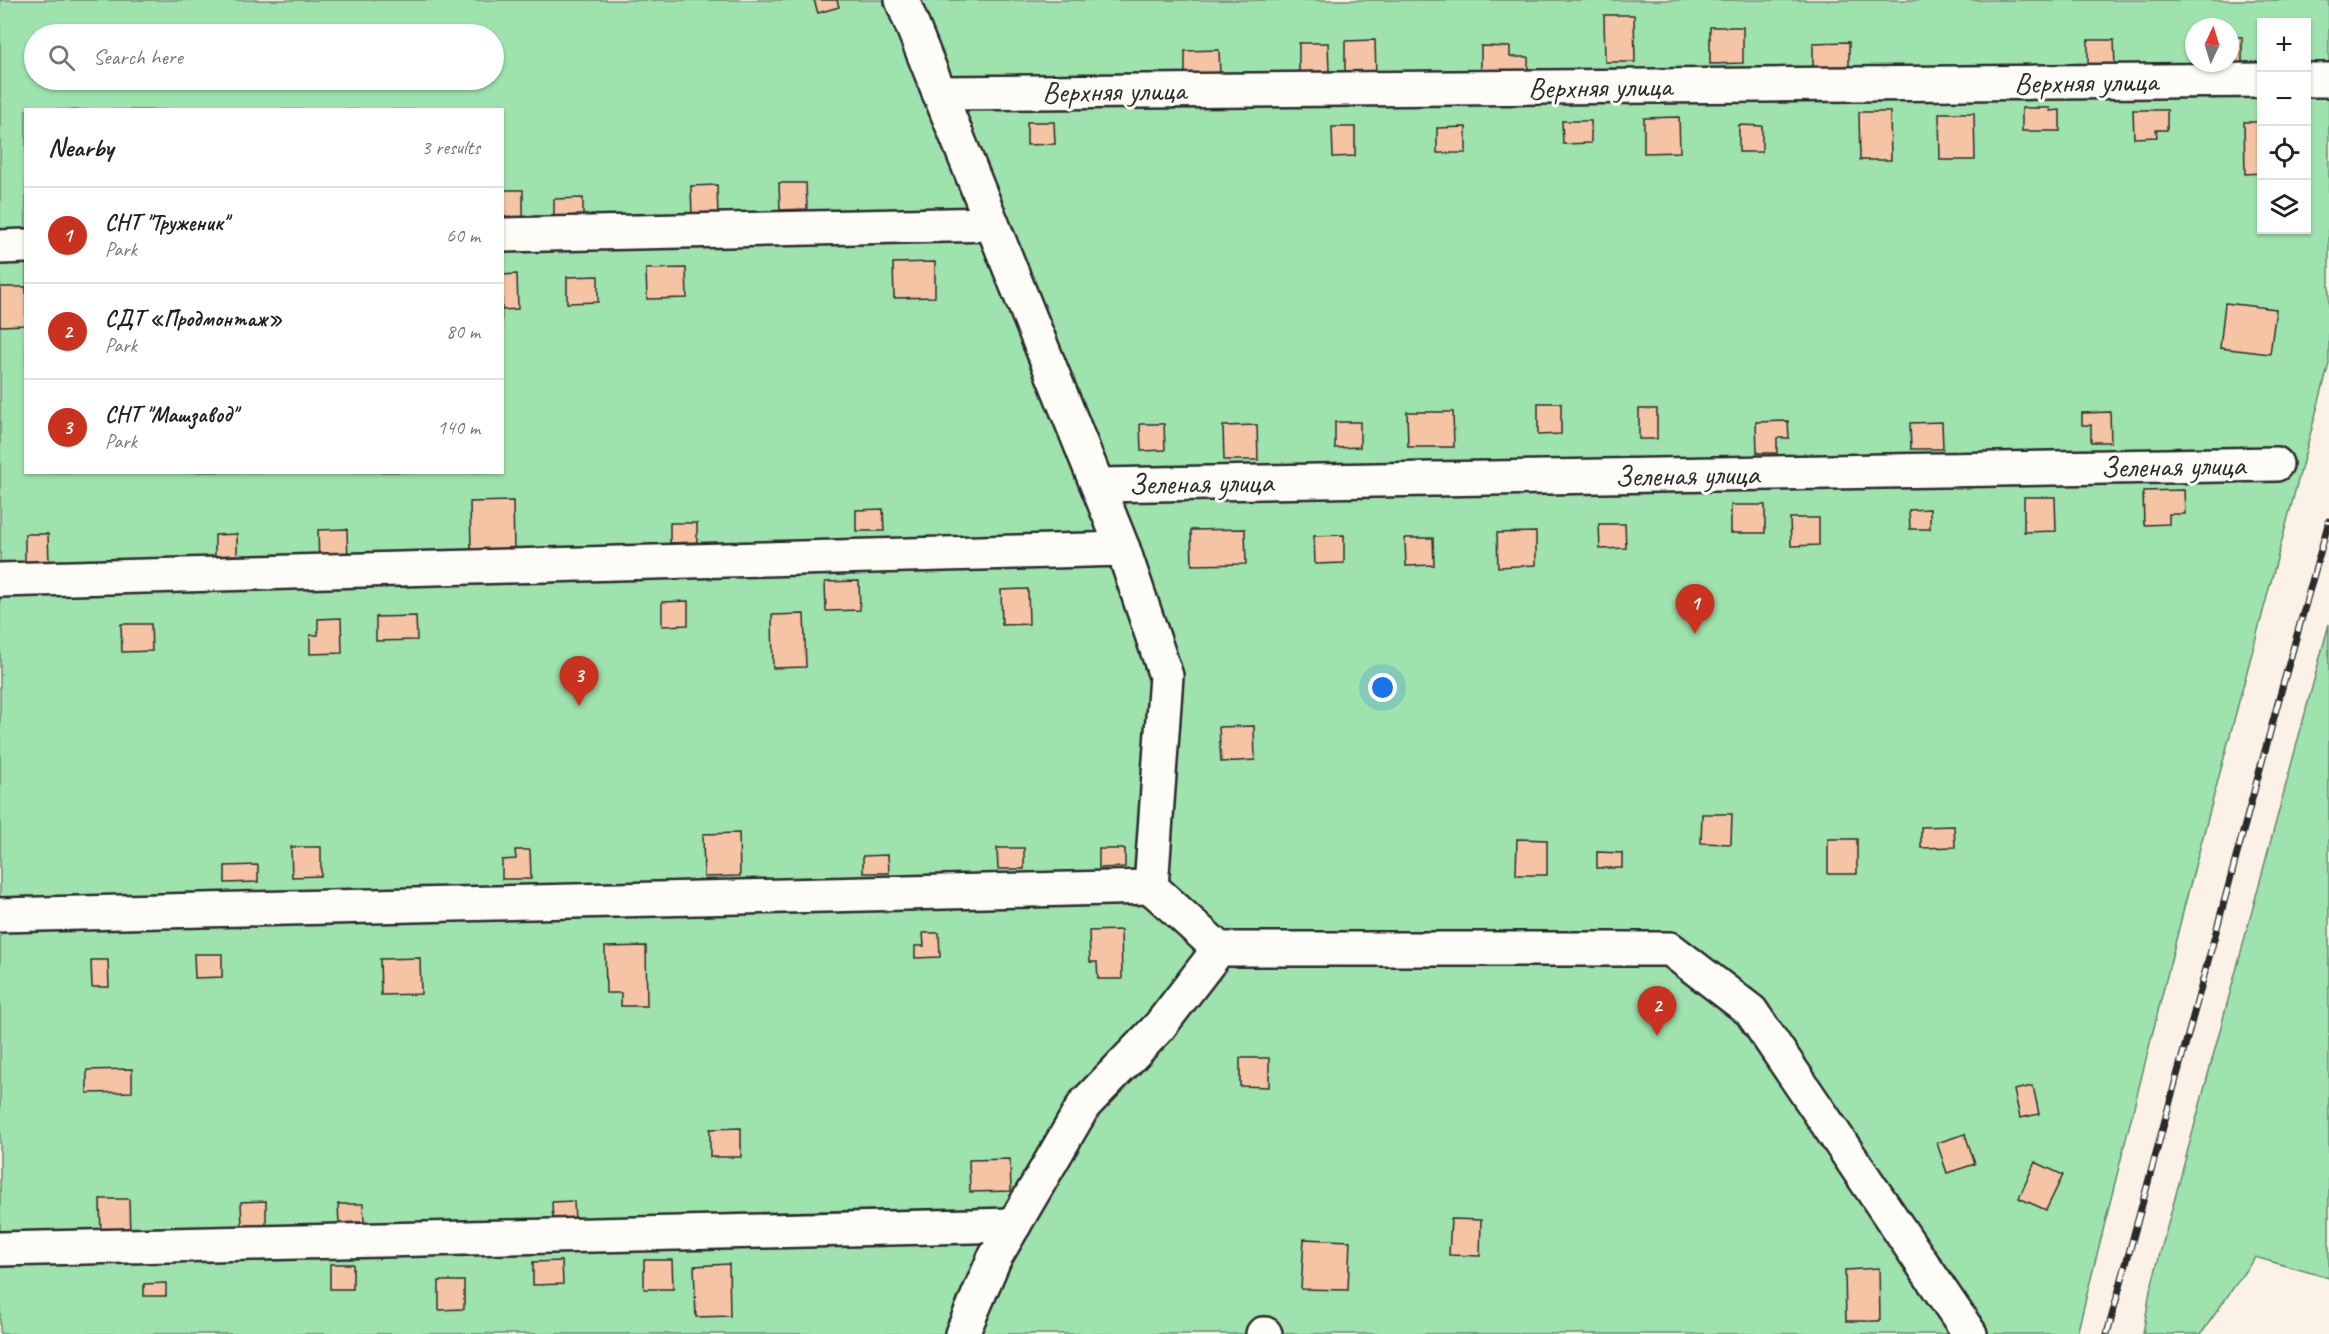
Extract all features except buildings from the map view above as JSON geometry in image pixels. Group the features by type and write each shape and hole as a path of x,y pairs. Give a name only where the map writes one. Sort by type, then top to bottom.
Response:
{"street":[{"path":"902,0 1123,549 1166,676 1151,886"},
{"name":"Верхняя улица","path":"939,93 2257,80"},
{"path":"2311,80 2329,80"},
{"path":"504,235 992,224"},
{"path":"0,247 24,246"},
{"name":"Зеленая улица","path":"1098,485 2276,464"},
{"path":"0,580 1123,549"},
{"path":"0,915 1151,886 1219,949 1670,949 1751,1011 1970,1334"},
{"path":"962,1334 994,1259 1084,1105 1159,1027 1219,949"},
{"path":"0,1250 1014,1225"}],"green space":[{"path":"0,0 2329,0 2329,364 2185,904 2077,1334 0,1334"},
{"path":"2329,624 2329,1278 2255,1257 2201,1334 2143,1334 2150,1291"}],"railway":[{"path":"2107,1334 2329,521"}],"place":[{"name":"СНТ \"Труженик\"","path":"1695,634"},
{"name":"СНТ \"Машзавод\"","path":"579,706"},
{"name":"СДТ «Продмонтаж»","path":"1657,1036"}]}
